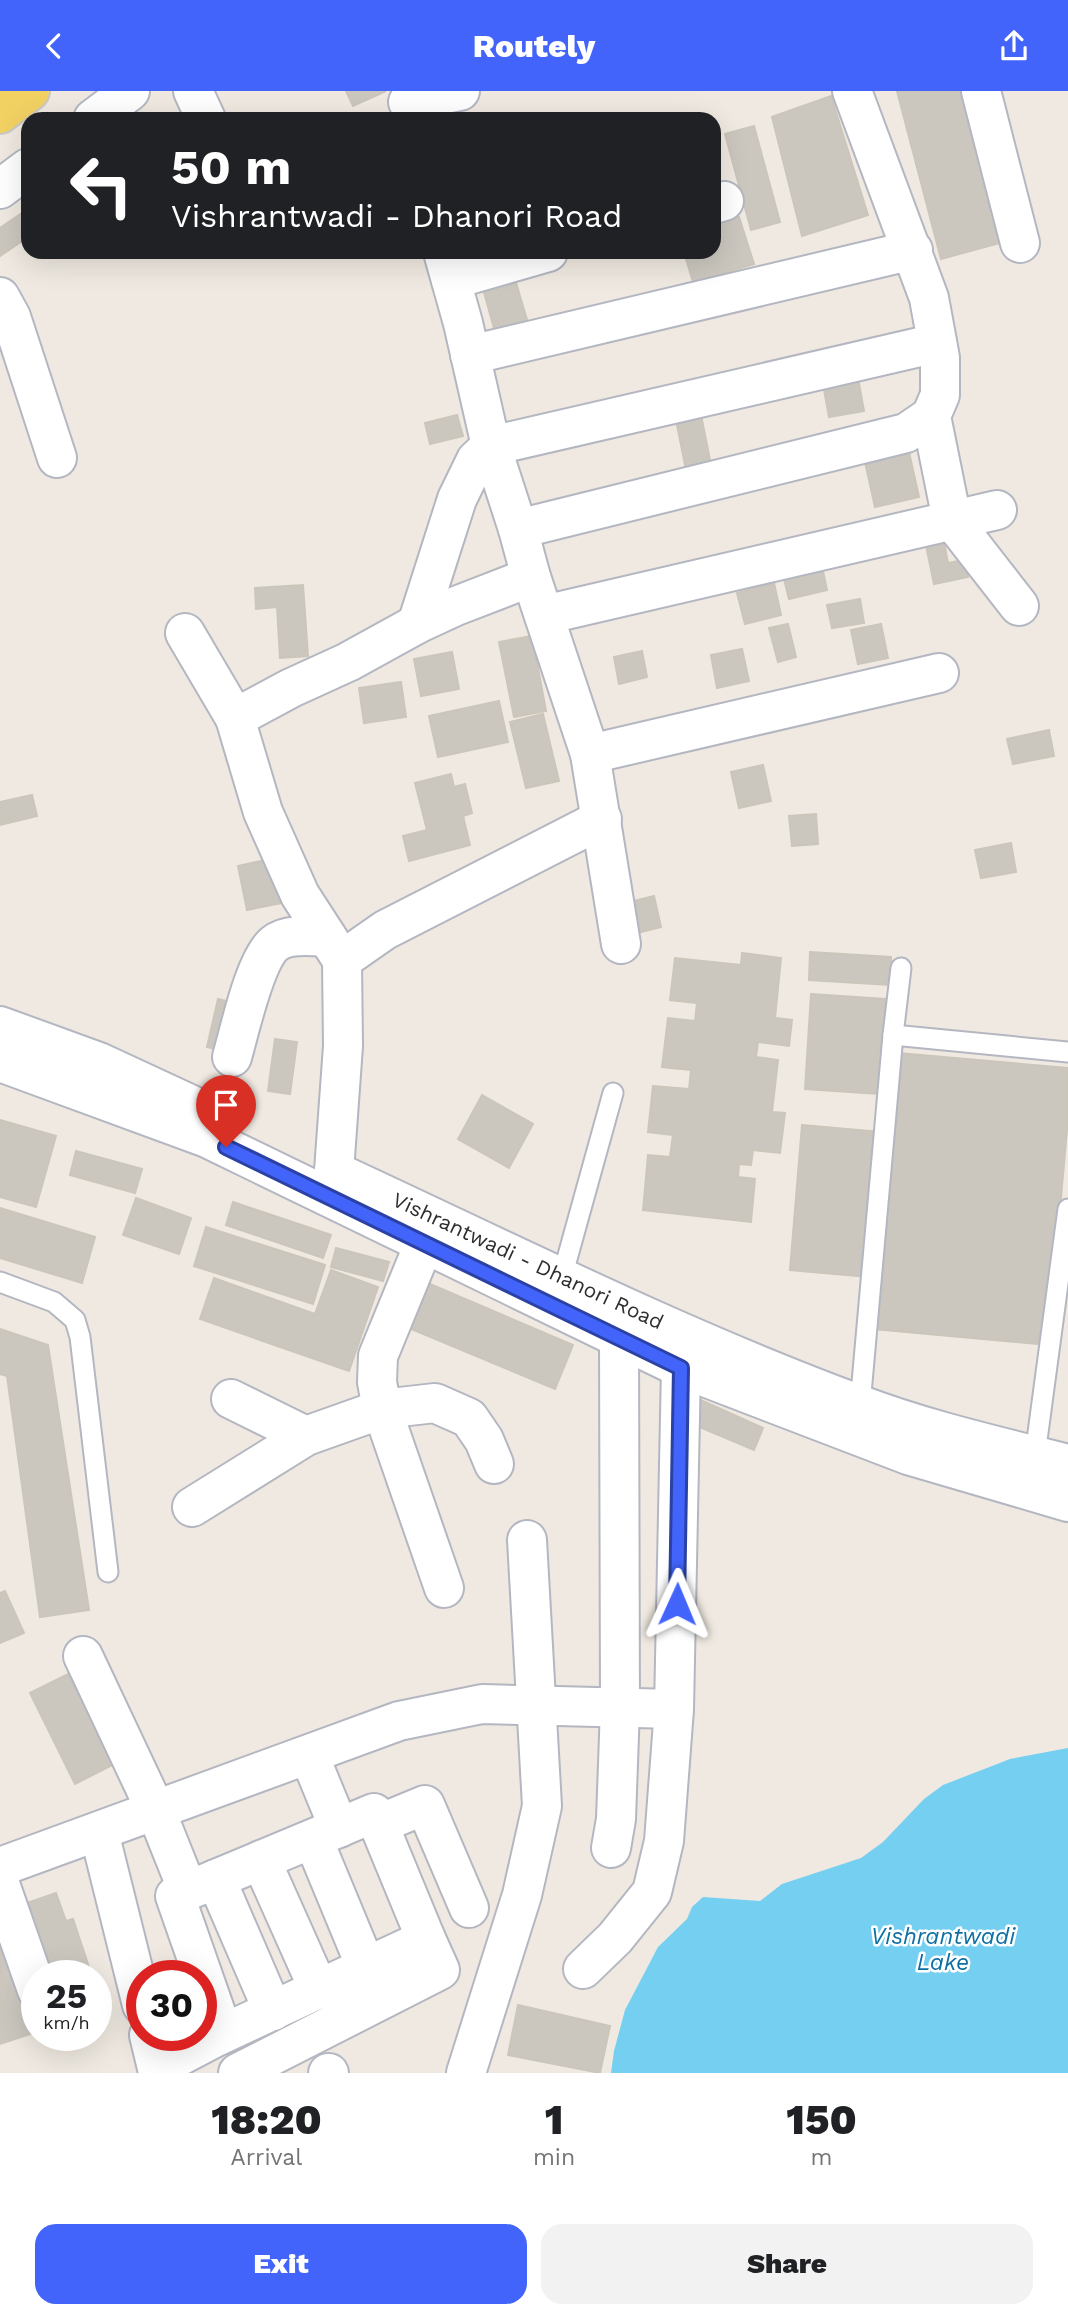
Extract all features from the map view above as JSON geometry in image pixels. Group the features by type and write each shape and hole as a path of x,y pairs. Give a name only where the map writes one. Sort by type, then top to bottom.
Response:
{"main road":[{"path":"0,114 30,91"}],"street":[{"path":"102,112 130,91"},
{"path":"193,91 203,112"},
{"path":"408,104 460,91"},
{"path":"518,529 906,433 931,416 940,394 937,343 929,298 852,91"},
{"path":"981,91 1020,243"},
{"path":"0,190 21,174"},
{"path":"470,355 913,250"},
{"path":"498,259 447,266 491,446 590,754 621,944"},
{"path":"0,297 11,317 57,457"},
{"path":"417,624 457,499 476,460 491,446 937,343"},
{"path":"931,416 952,520 1019,606"},
{"path":"544,615 998,510"},
{"path":"235,718 456,605 531,577"},
{"path":"185,633 235,718 263,811 300,895 335,948 343,1047 334,1171"},
{"path":"590,754 939,673"},
{"path":"232,1057 261,962 275,943 290,937 335,948 386,930 602,818"},
{"name":"Vishrantwadi - Dhanori Road","path":"0,1026 99,1062 334,1171 555,1291 619,1338 681,1368 908,1455 1068,1501"},
{"name":"Vishrantwadi - Dhanori Road","path":"0,1062 207,1138 425,1244 715,1347 860,1405 950,1433 1052,1459"},
{"path":"425,1244 377,1356 377,1381 382,1409 444,1588"},
{"path":"611,1848 616,1819 620,1708 619,1338"},
{"path":"583,1969 615,1938 652,1892 664,1842 674,1709 681,1368"},
{"path":"231,1399 306,1436"},
{"path":"192,1507 306,1436 382,1409 435,1403 469,1418 484,1440 494,1464"},
{"path":"466,2073 522,1895 542,1806 527,1539"},
{"path":"83,1656 156,1811 202,1885 273,2011"},
{"path":"0,1867 399,1721 482,1704 674,1709"},
{"path":"309,1755 326,1833 366,1967"},
{"path":"379,1824 425,1805 468,1908"},
{"path":"223,2033 175,1896 374,1813 440,1970 238,2073"},
{"path":"99,1832 131,1960"},
{"path":"261,1860 319,1990"},
{"path":"0,1884 27,1960"},
{"path":"217,2036 426,1939"},
{"path":"153,2051 157,2068 189,2051"}],"lane":[{"path":"860,1405 901,968"},
{"path":"893,1035 1068,1052"},
{"path":"555,1291 613,1093"},
{"path":"1052,1459 1068,1209"},
{"path":"0,1282 54,1302 75,1320 80,1337 108,1572"}],"water":[{"name":"Vishrantwadi Lake","path":"1068,1748 1068,2073 611,2073 625,2010 658,1947 687,1919 692,1907 703,1897 760,1901 782,1884 861,1858 883,1842 924,1799 943,1785 1010,1759"}],"building":[{"path":"346,91 386,91 353,106"},
{"path":"897,91 967,91 1007,241 941,259"},
{"path":"831,96 868,215 802,236 772,117"},
{"path":"754,126 780,222 751,230 725,134"},
{"path":"21,214 21,242 0,256 0,228"},
{"path":"739,217 754,264 693,282 686,259 721,259 721,222"},
{"path":"514,276 528,323 495,332 482,285"},
{"path":"856,367 864,411 829,417 821,373"},
{"path":"699,405 712,470 687,475 674,410"},
{"path":"457,415 463,436 430,444 425,423"},
{"path":"909,452 919,497 875,507 865,462"},
{"path":"942,532 948,563 964,560 968,577 934,584 924,536"},
{"path":"823,571 827,590 789,599 784,579"},
{"path":"774,583 781,615 745,624 737,593"},
{"path":"303,585 308,656 280,658 277,607 256,609 255,588"},
{"path":"860,599 864,623 832,628 827,605"},
{"path":"788,624 796,657 778,662 769,628"},
{"path":"881,624 888,658 858,664 851,630"},
{"path":"532,636 546,711 514,717 499,642"},
{"path":"742,649 749,681 717,688 711,655"},
{"path":"642,651 647,677 619,684 614,657"},
{"path":"452,652 459,689 421,696 414,659"},
{"path":"401,682 406,717 364,723 359,688"},
{"path":"499,701 508,742 438,757 429,716"},
{"path":"543,714 559,781 526,788 510,722"},
{"path":"1049,730 1054,756 1013,764 1007,739"},
{"path":"763,765 771,801 739,808 731,772"},
{"path":"451,774 454,787 465,784 472,813 463,816 470,845 409,861 403,836 427,830 415,783"},
{"path":"32,795 37,816 0,825 0,802"},
{"path":"816,814 818,844 792,846 789,816"},
{"path":"1011,843 1016,872 981,878 975,850"},
{"path":"283,856 292,901 247,910 238,866"},
{"path":"654,896 661,927 637,933 630,902"},
{"path":"810,952 891,957 890,985 809,980"},
{"path":"742,953 781,958 775,1018 792,1020 789,1046 758,1042 756,1057 778,1060 772,1112 785,1113 780,1153 753,1150 751,1165 739,1164 738,1177 755,1179 751,1222 643,1210 648,1155 670,1157 673,1135 648,1132 653,1086 689,1089 691,1070 662,1067 668,1018 695,1021 697,1003 670,1000 675,958 741,965"},
{"path":"811,994 885,999 879,1094 805,1089"},
{"path":"218,999 239,1004 228,1052 207,1047"},
{"path":"275,1039 297,1042 290,1094 268,1091"},
{"path":"898,1053 1068,1068 1068,1118 1048,1345 874,1329"},
{"path":"482,1095 533,1124 509,1168 458,1139"},
{"path":"0,1120 56,1136 36,1207 0,1197"},
{"path":"802,1125 880,1132 868,1277 790,1270"},
{"path":"76,1151 142,1169 135,1193 70,1175"},
{"path":"136,1198 191,1218 179,1254 123,1235"},
{"path":"233,1202 331,1235 323,1258 226,1225"},
{"path":"0,1208 95,1237 82,1283 0,1258"},
{"path":"206,1227 325,1265 313,1304 194,1266"},
{"path":"336,1248 389,1262 383,1281 331,1267"},
{"path":"331,1270 378,1287 349,1371 200,1319 214,1278 315,1314"},
{"path":"423,1281 573,1345 555,1389 404,1326"},
{"path":"0,1329 48,1345 89,1610 40,1617 7,1376 0,1374"},
{"path":"696,1398 763,1428 754,1450 685,1421"},
{"path":"5,1591 24,1633 0,1643 0,1593"},
{"path":"74,1671 118,1762 75,1784 30,1693"},
{"path":"56,1893 66,1921 73,1919 87,1960 36,1960 27,1903"},
{"path":"0,1926 21,1988 21,2037 0,2044"},
{"path":"518,2005 610,2026 600,2073 508,2055"}],"route":[{"path":"226,1147 681,1368 677,1604"}]}
